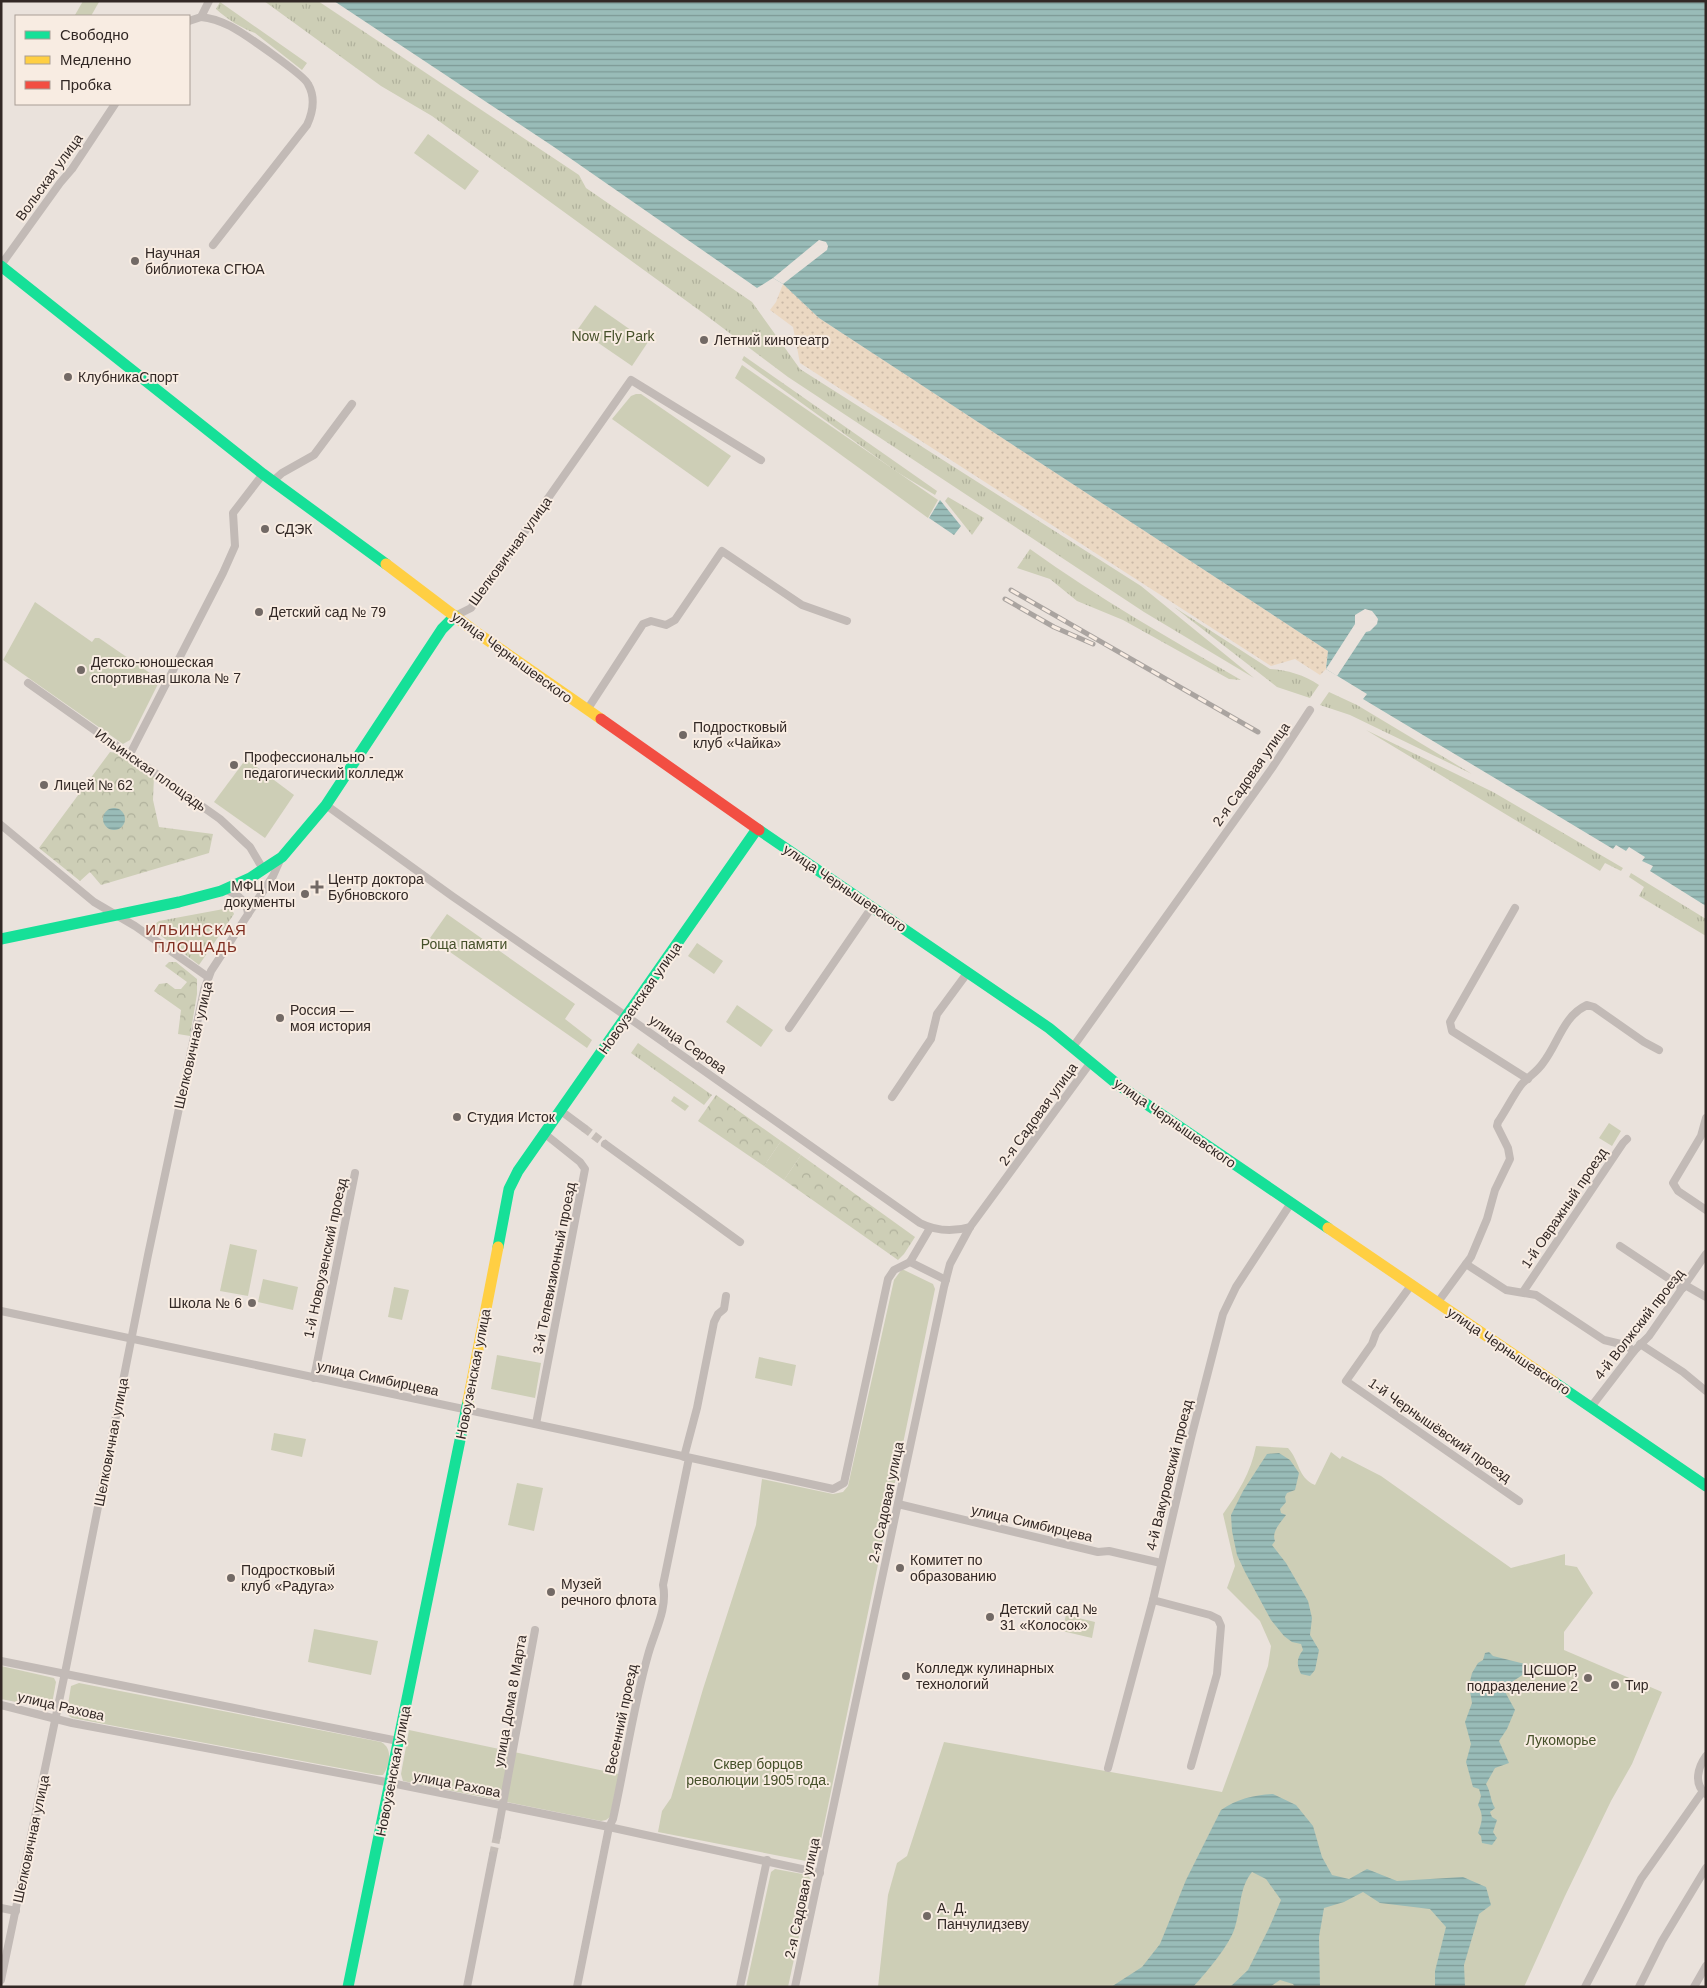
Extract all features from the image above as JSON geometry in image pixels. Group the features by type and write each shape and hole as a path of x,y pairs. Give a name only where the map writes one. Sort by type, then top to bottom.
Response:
{"main road":[{"name":"улица Чернышевского","path":"1,265 263,474 455,616 757,828 1049,1028 1117,1084 1706,1486"},
{"name":"Шелковичная улица","path":"282,857 326,805 442,629 455,616"},
{"name":"Новоузенская улица","path":"348,1987 391,1784 398,1741 510,1190 518,1171 757,828"},
{"path":"1,939 179,902 226,890 282,857"}],"street":[{"path":"201,17 209,1"},
{"path":"190,22 201,17 211,18 232,27 298,73 308,83 314,105 307,125 213,245"},
{"name":"Вольская улица","path":"1,265 60,182 72,169 114,105"},
{"name":"Шелковичная улица","path":"455,616 471,608 631,380 761,460"},
{"path":"273,481 282,473 314,456 352,404"},
{"path":"130,754 235,546 233,513 263,474"},
{"path":"587,710 643,624 651,620 666,625 675,620 722,551 802,605 847,621"},
{"name":"Ильинская площадь","path":"28,683 220,819 250,847 264,869"},
{"name":"2-я Садовая улица","path":"1073,1047 1272,768 1310,710"},
{"name":"улица Серова","path":"326,805 452,896 920,1223 930,1228 958,1230 970,1227"},
{"path":"1,826 94,902 208,977"},
{"name":"Шелковичная улица","path":"1,1980 56,1718 150,1245 208,977 282,857"},
{"path":"226,890 233,892 243,901 248,914"},
{"path":"789,1028 872,907"},
{"path":"1515,908 1450,1022 1452,1030 1528,1079"},
{"path":"892,1097 930,1039 937,1014 968,972"},
{"path":"1438,1302 1471,1257 1487,1219 1495,1190 1510,1159 1508,1148 1497,1126 1498,1122 1522,1084 1534,1075 1545,1061 1563,1027 1574,1014 1587,1005 1594,1007 1644,1042 1659,1050"},
{"name":"2-я Садовая улица","path":"796,1987 950,1264 970,1227 1091,1062"},
{"path":"561,1111 584,1128"},
{"path":"1706,1118 1702,1136 1673,1183 1678,1191 1706,1210"},
{"name":"3-й Телевизионный проезд","path":"536,1424 585,1169 580,1162 545,1134"},
{"name":"1-й Овражный проезд","path":"1522,1292 1627,1139"},
{"path":"605,1144 740,1242"},
{"name":"1-й Новоузенский проезд","path":"314,1378 355,1173"},
{"name":"4-й Вакуровский проезд","path":"1108,1768 1154,1600 1161,1564 1223,1314 1236,1287 1291,1203"},
{"path":"930,1228 910,1262 946,1280"},
{"path":"1620,1246 1684,1287 1706,1296"},
{"name":"4-й Волжский проезд","path":"1591,1407 1634,1351 1649,1336 1706,1254"},
{"name":"улица Симбирцева","path":"1,1311 833,1489 838,1488 844,1483 888,1279 894,1270 910,1262"},
{"path":"1466,1264 1506,1290 1536,1295 1604,1340 1625,1345 1634,1351"},
{"name":"1-й Чернышёвский проезд","path":"1412,1284 1376,1333 1372,1344 1346,1381 1519,1501"},
{"name":"Весенний проезд","path":"577,1987 609,1827 616,1807 648,1654 659,1625 665,1594 663,1585 714,1322 718,1314 724,1309 726,1296"},
{"path":"1640,1344 1683,1372 1706,1391"},
{"name":"улица Симбирцева","path":"898,1504 1098,1552 1109,1551 1161,1564"},
{"path":"1154,1600 1210,1615 1218,1619 1221,1626 1217,1674 1190,1766"},
{"name":"улица Дома 8 Марта","path":"497,1836 535,1630"},
{"path":"1,1661 398,1741"},
{"name":"улица Рахова","path":"1,1705 72,1723 609,1827 820,1873"},
{"path":"1585,1987 1641,1879 1704,1793 1698,1782 1698,1772 1706,1756"},
{"path":"467,1987 493,1855"},
{"path":"740,1987 767,1860"},
{"path":"1639,1987 1662,1941 1706,1868"},
{"path":"1,1908 16,1911"},
{"path":"1694,1987 1706,1966"}],"green space":[{"path":"83,1 99,2 92,15 75,15"},
{"path":"264,1 318,1 579,175 586,188 752,302 800,369 1141,586 1254,678 1144,612 788,377 432,116 381,86"},
{"path":"220,2 307,63 302,70 255,33 239,26 220,13 216,9"},
{"path":"428,134 479,171 465,190 414,153"},
{"name":"Now Fly Park","path":"595,305 648,342 632,366 578,329"},
{"path":"744,356 937,491 935,495 897,472 742,360"},
{"path":"742,365 938,500 928,518 735,378"},
{"path":"641,394 731,456 708,487 612,419 631,396"},
{"path":"948,497 984,518 972,535 945,501"},
{"path":"1030,549 1108,601 1241,680 1229,679 1123,620 1077,601 1050,579 1017,568"},
{"name":"Детско-юношеская спортивная школа № 7","path":"35,602 92,642 95,638 99,638 160,680 130,740 123,744 3,660"},
{"path":"1174,607 1270,669 1296,674 1308,678 1319,685 1310,698 1277,687"},
{"path":"1329,692 1357,705 1472,774 1350,715 1320,705"},
{"path":"1366,730 1493,792 1623,868 1621,871 1605,863 1600,871"},
{"path":"110,752 124,754 154,776 153,800 159,827 213,834 209,853 101,885 90,872 80,881 39,848"},
{"path":"246,759 294,795 265,838 214,802"},
{"path":"1631,873 1706,919 1706,936 1639,896 1644,887 1629,877"},
{"path":"229,908 234,914 199,965 156,932 154,928 155,924 159,921"},
{"name":"Роща памяти","path":"447,914 575,1004 565,1019 592,1040 587,1048 430,938"},
{"path":"697,943 723,961 714,974 688,956"},
{"path":"169,962 176,962 197,979 197,994 190,1036 178,1034 181,1010 154,991 159,984 167,983 175,989 181,989 187,982 165,966"},
{"path":"737,1005 773,1030 761,1047 726,1022"},
{"path":"638,1043 712,1095 704,1105 631,1053"},
{"path":"716,1095 781,1141 764,1166 698,1121"},
{"path":"674,1096 689,1106 685,1111 671,1101"},
{"path":"1609,1123 1621,1131 1612,1146 1599,1138"},
{"path":"781,1141 801,1155 784,1180 764,1166"},
{"path":"801,1155 915,1237 898,1260 784,1180"},
{"path":"230,1244 257,1250 248,1296 220,1291"},
{"name":"Сквер борцов революции 1905 года.","path":"902,1269 933,1284 935,1289 817,1859 815,1862 811,1862 658,1832 662,1811 671,1798 703,1689 756,1525 762,1479 833,1494 843,1492 848,1486 894,1280"},
{"path":"263,1279 298,1287 293,1310 258,1302"},
{"path":"394,1287 409,1290 402,1320 388,1317"},
{"path":"497,1355 541,1363 535,1398 491,1389"},
{"path":"759,1357 796,1365 792,1386 755,1378"},
{"path":"274,1433 306,1439 302,1457 271,1450"},
{"name":"Лукоморье","path":"1256,1446 1288,1448 1305,1478 1315,1485 1331,1452 1340,1459 1342,1456 1381,1476 1511,1568 1565,1554 1565,1565 1577,1567 1593,1593 1564,1632 1564,1650 1662,1692 1632,1764 1611,1801 1524,1987 878,1987 888,1895 897,1863 907,1856 944,1742 1222,1792 1268,1666 1271,1646 1260,1621 1227,1588 1235,1566 1223,1514 1243,1482 1251,1465"},
{"path":"517,1483 543,1488 534,1531 508,1525"},
{"path":"1066,1615 1095,1622 1092,1638 1062,1631"},
{"path":"314,1629 378,1641 371,1675 308,1662"},
{"path":"1,1666 54,1678 56,1682 52,1704 46,1708 1,1699"},
{"path":"79,1683 381,1742 389,1752 389,1762 383,1775 377,1775 72,1718 67,1711 71,1686"},
{"path":"409,1730 619,1774 610,1817 601,1821 403,1781 401,1774"},
{"path":"775,1869 808,1875 811,1880 788,1987 746,1987 771,1872"}],"sand":[{"path":"783,284 819,318 1328,651 1326,669 1320,675 1295,659 1271,666 800,363 793,327 770,310 776,302"}],"water":[{"path":"334,1 1706,1 1706,906 1650,871 1653,866 1642,861 1645,857 1629,847 1626,851 1616,845 1613,849 1363,699 1367,694 1326,669 1328,651 819,318 783,284 773,278 757,288 554,147"},
{"path":"940,500 961,526 954,535 929,518"},
{"path":"114,808 122,811 125,819 122,827 114,830 106,827 103,819 106,811"},
{"path":"1279,1453 1290,1460 1299,1473 1295,1490 1287,1493 1285,1497 1286,1502 1280,1509 1281,1513 1286,1515 1275,1531 1275,1541 1272,1545 1286,1563 1308,1601 1312,1618 1310,1635 1319,1650 1315,1670 1310,1676 1301,1674 1298,1667 1298,1658 1303,1650 1301,1644 1292,1642 1284,1636 1271,1620 1245,1572 1237,1555 1232,1531 1231,1515 1243,1491 1267,1454"},
{"path":"1489,1652 1493,1656 1525,1664 1527,1670 1504,1690 1515,1710 1507,1729 1499,1741 1509,1763 1495,1768 1486,1784 1495,1808 1490,1812 1492,1817 1497,1820 1493,1832 1497,1838 1492,1845 1482,1843 1481,1836 1478,1833 1482,1819 1478,1805 1481,1796 1479,1789 1473,1787 1466,1762 1471,1744 1465,1722 1472,1703 1469,1685 1472,1673 1478,1663 1483,1660 1485,1653"},
{"path":"1273,1794 1296,1805 1313,1826 1322,1857 1332,1875 1349,1879 1367,1869 1397,1881 1463,1877 1486,1887 1491,1905 1479,1914 1464,1965 1465,1987 1435,1987 1435,1971 1446,1927 1430,1909 1380,1903 1363,1892 1344,1902 1324,1908 1319,1937 1320,1987 1295,1987 1293,1984 1280,1980 1270,1987 1230,1987 1248,1970 1281,1900 1266,1879 1252,1872 1242,1891 1237,1920 1228,1942 1217,1959 1193,1987 1111,1987 1142,1967 1160,1944 1186,1880 1221,1810 1246,1798"}],"pier":[{"path":"819,240 826,242 827,250 783,284 773,278"},
{"path":"1365,609 1372,611 1376,616 1378,619 1377,624 1370,631 1366,632 1337,676 1326,669 1355,624 1355,615"}],"tunnel":[{"path":"584,1128 605,1144"},
{"path":"493,1855 497,1836"}],"railway":[{"path":"1011,590 1258,732"},
{"path":"1005,599 1054,627 1093,644"}],"traffic: fast":[{"path":"1,266 263,474 386,564"},
{"path":"1,939 179,902 221,891 250,878 282,857 326,805 442,629 455,616"},
{"path":"498,1247 509,1189 518,1171 757,829"},
{"path":"759,830 1049,1028 1117,1084 1328,1228"},
{"path":"1554,1382 1706,1486"},
{"path":"348,1987 468,1401"}],"traffic: slow":[{"path":"386,564 473,630 601,719"},
{"path":"1328,1228 1554,1382"},
{"path":"468,1401 498,1247"}],"traffic: jam":[{"path":"601,719 759,830"}],"place":[{"name":"Научная библиотека СГЮА","path":"135,261"},
{"name":"Летний кинотеатр","path":"704,340"},
{"name":"КлубникаСпорт","path":"68,377"},
{"name":"СДЭК","path":"265,529"},
{"name":"Детский сад № 79","path":"259,612"},
{"name":"Детско-юношеская спортивная школа № 7","path":"81,670"},
{"name":"Подростковый клуб «Чайка»","path":"683,735"},
{"name":"Профессионально - педагогический колледж","path":"234,765"},
{"name":"Лицей № 62","path":"44,785"},
{"name":"Центр доктора Бубновского","path":"317,887"},
{"name":"МФЦ Мои документы","path":"305,894"},
{"name":"Россия — моя история","path":"280,1018"},
{"name":"Студия Исток","path":"457,1117"},
{"name":"Школа № 6","path":"252,1303"},
{"name":"Комитет по образованию","path":"900,1568"},
{"name":"Подростковый клуб «Радуга»","path":"231,1578"},
{"name":"Музей речного флота","path":"551,1592"},
{"name":"Детский сад № 31 «Колосок»","path":"990,1617"},
{"name":"Колледж кулинарных технологий","path":"906,1676"},
{"name":"ЦСШОР, подразделение 2","path":"1588,1678"},
{"name":"Тир","path":"1615,1685"},
{"name":"А. Д. Панчулидзеву","path":"927,1916"}],"district":[{"name":"ИЛЬИНСКАЯ ПЛОЩАДЬ","path":"196,938"}]}
